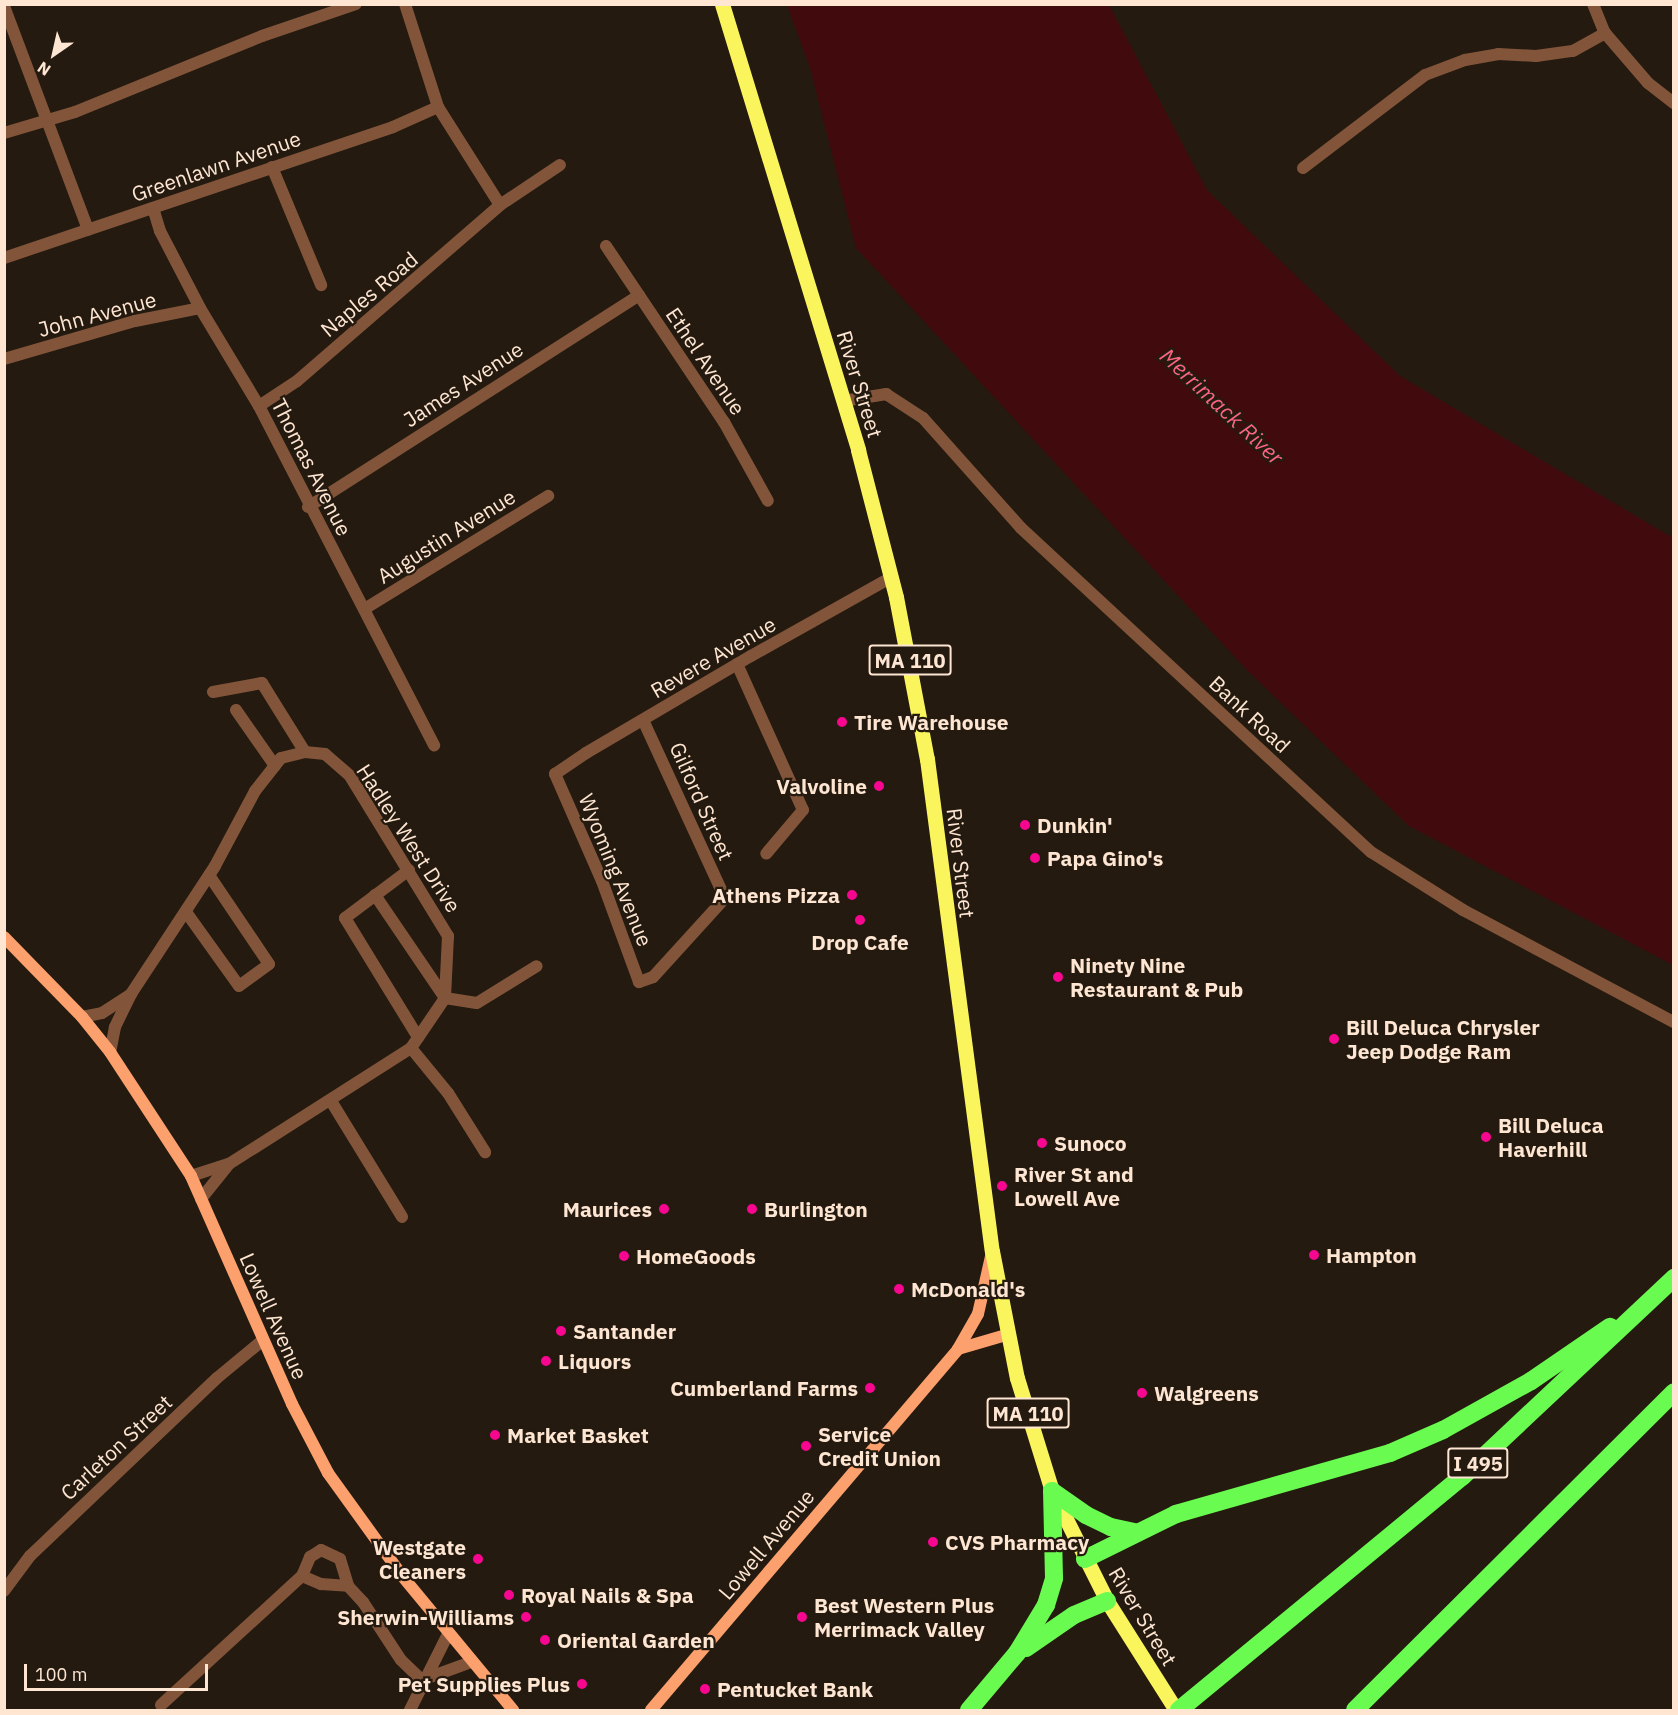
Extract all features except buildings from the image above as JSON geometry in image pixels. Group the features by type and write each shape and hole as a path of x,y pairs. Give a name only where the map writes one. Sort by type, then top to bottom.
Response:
{"highway":[{"name":"I 495","path":"1178,1710 1462,1478 1674,1278"},
{"path":"1086,1559 1135,1532 1224,1499 1390,1453 1443,1430 1531,1381 1650,1302"},
{"path":"1355,1710 1674,1392"},
{"path":"1052,1491 1086,1515 1111,1527 1135,1532"},
{"path":"969,1710 1017,1653 1046,1605 1054,1578 1052,1491"},
{"path":"1017,1653 1074,1615 1107,1600"}],"main road":[{"name":"River Street","path":"722,4 843,401 892,577 927,759 992,1251 1006,1335 1052,1491 1107,1600 1178,1710"},
{"name":"Lowell Avenue","path":"4,937 82,1017 110,1052 190,1176 263,1340 328,1473 448,1634 513,1710"},
{"name":"Lowell Avenue","path":"651,1710 958,1349 978,1314 992,1251"},
{"path":"958,1349 1006,1335"}],"street":[{"path":"4,133 48,122 262,36 356,4"},
{"path":"405,4 438,107 501,205"},
{"path":"1593,4 1605,33 1648,83 1674,103"},
{"path":"4,6 88,230"},
{"path":"1303,168 1425,75 1465,60 1498,54 1536,56 1573,51 1605,33"},
{"name":"Greenlawn Avenue","path":"4,258 393,127 438,107"},
{"name":"Naples Road","path":"259,406 297,381 501,205 560,165"},
{"path":"272,167 321,285"},
{"name":"Thomas Avenue","path":"153,208 160,231 200,308 259,406 308,507 366,608 434,746"},
{"name":"Ethel Avenue","path":"606,246 724,422 768,501"},
{"name":"James Avenue","path":"308,507 639,295"},
{"name":"John Avenue","path":"4,358 135,321 200,308"},
{"name":"Bank Road","path":"843,401 886,394 923,418 1021,528 1371,852 1463,910 1674,1022"},
{"name":"Augustin Avenue","path":"366,608 548,496"},
{"name":"Revere Avenue","path":"555,774 737,664 892,577"},
{"path":"737,664 803,810 766,854"},
{"path":"110,1052 115,1027 131,994 209,875 255,791 281,758 305,752 262,683 213,692"},
{"path":"236,710 274,766"},
{"name":"Gilford Street","path":"639,982 653,977 725,898 643,720"},
{"name":"Hadley West Drive","path":"305,752 325,754 350,776 448,936 445,998"},
{"name":"Wyoming Avenue","path":"555,774 602,881 639,982"},
{"path":"409,870 345,918 415,1043 485,1152"},
{"path":"186,912 239,986 269,964 209,875"},
{"path":"375,895 445,998 477,1003 537,966"},
{"path":"82,1017 102,1012 131,994"},
{"path":"190,1176 229,1164 331,1101 415,1043 445,998"},
{"path":"331,1101 402,1217"},
{"path":"201,1199 229,1164"},
{"name":"Carleton Street","path":"4,1591 30,1556 263,1340"},
{"path":"161,1705 302,1576 315,1552 328,1551 340,1559 348,1586 363,1602 401,1660 422,1680"},
{"path":"302,1576 321,1584 348,1586"},
{"path":"410,1710 422,1680 448,1634"},
{"path":"422,1680 471,1662"}],"water":[{"name":"Merrimack River","path":"787,5 1109,5 1207,190 1400,376 1673,538 1673,965 1409,826 1247,670 856,248 810,68"}],"place":[{"name":"Tire Warehouse","path":"842,722"},
{"name":"Valvoline","path":"879,786"},
{"name":"Dunkin'","path":"1025,825"},
{"name":"Papa Gino's","path":"1035,858"},
{"name":"Athens Pizza","path":"852,895"},
{"name":"Drop Cafe","path":"860,920"},
{"name":"Ninety Nine Restaurant & Pub","path":"1058,977"},
{"name":"Bill Deluca Chrysler Jeep Dodge Ram","path":"1334,1039"},
{"name":"Bill Deluca Haverhill","path":"1486,1137"},
{"name":"Sunoco","path":"1042,1143"},
{"name":"River St and Lowell Ave","path":"1002,1186"},
{"name":"Maurices","path":"664,1209"},
{"name":"Burlington","path":"752,1209"},
{"name":"Hampton","path":"1314,1255"},
{"name":"HomeGoods","path":"624,1256"},
{"name":"McDonald's","path":"899,1289"},
{"name":"Santander","path":"561,1331"},
{"name":"Liquors","path":"546,1361"},
{"name":"Cumberland Farms","path":"870,1388"},
{"name":"Walgreens","path":"1142,1393"},
{"name":"Market Basket","path":"495,1435"},
{"name":"Service Credit Union","path":"806,1446"},
{"name":"CVS Pharmacy","path":"933,1542"},
{"name":"Westgate Cleaners","path":"478,1559"},
{"name":"Royal Nails & Spa","path":"509,1595"},
{"name":"Sherwin-Williams","path":"526,1617"},
{"name":"Best Western Plus Merrimack Valley","path":"802,1617"},
{"name":"Oriental Garden","path":"545,1640"},
{"name":"Pet Supplies Plus","path":"582,1684"},
{"name":"Pentucket Bank","path":"705,1689"}]}
